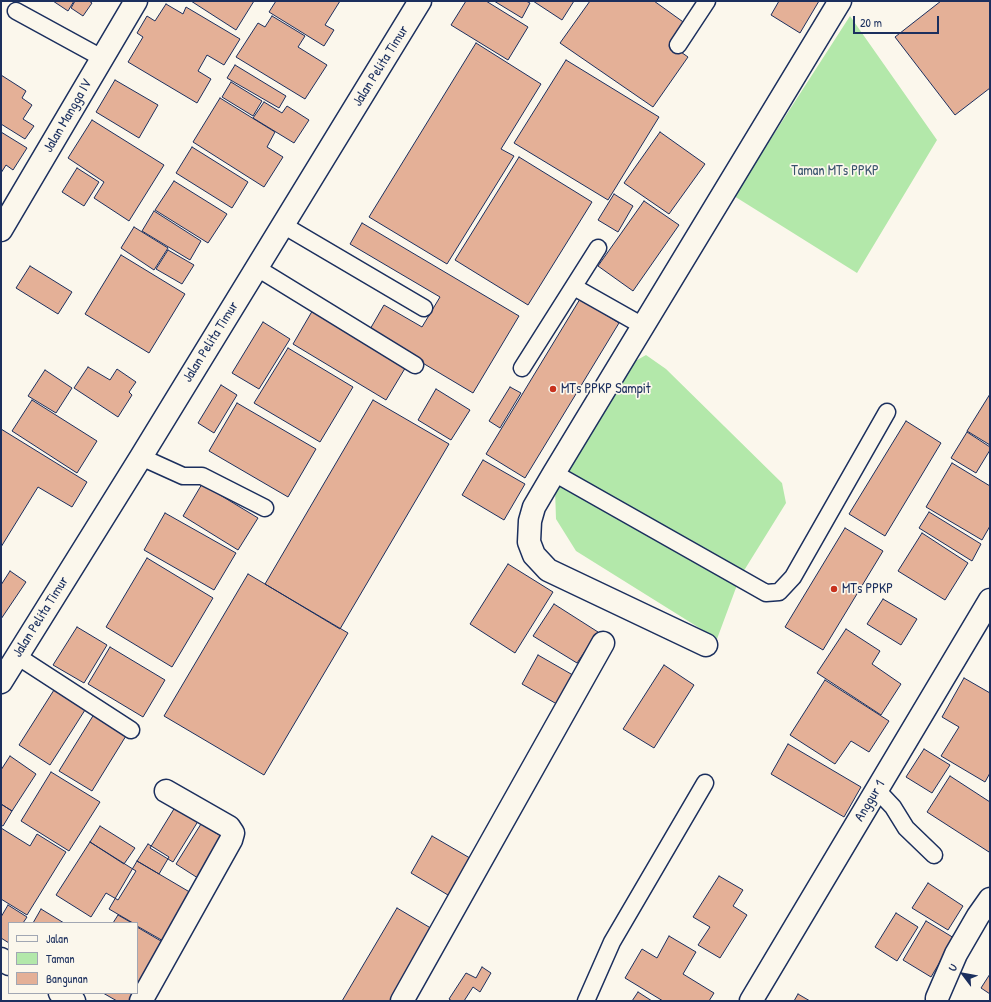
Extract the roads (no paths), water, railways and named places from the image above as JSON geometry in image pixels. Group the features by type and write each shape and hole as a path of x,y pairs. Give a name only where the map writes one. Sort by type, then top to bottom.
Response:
{"street":[{"name":"Jalan Mangga IV","path":"1,230 136,1"},
{"name":"Jalan Pelita Timur","path":"1,682 420,1"},
{"path":"706,645 548,570 534,555 529,542 530,521 534,507 554,473 840,1"},
{"name":"Anggur 1","path":"750,1001 990,600"},
{"path":"402,1001 603,643"},
{"path":"142,1001 231,840 233,833 229,827 166,791"},
{"path":"937,1001 956,954 978,916 990,900"},
{"path":"62,994 74,1001"}],"lane":[{"path":"678,44 707,1"},
{"path":"16,11 102,58"},
{"path":"283,225 424,308"},
{"path":"522,368 598,248"},
{"path":"257,268 415,365"},
{"path":"574,287 643,326"},
{"path":"554,473 766,593 779,592 793,577 887,412"},
{"path":"141,456 183,476 202,476 265,508"},
{"path":"17,656 131,730"},
{"path":"586,1001 612,942 705,783"},
{"path":"877,790 893,807 906,828 934,855"}],"place":[{"name":"MTs PPKP Sampit","path":"553,389"},
{"name":"MTs PPKP","path":"834,589"}],"park label":[{"name":"Taman MTs PPKP","path":"835,171"}]}
